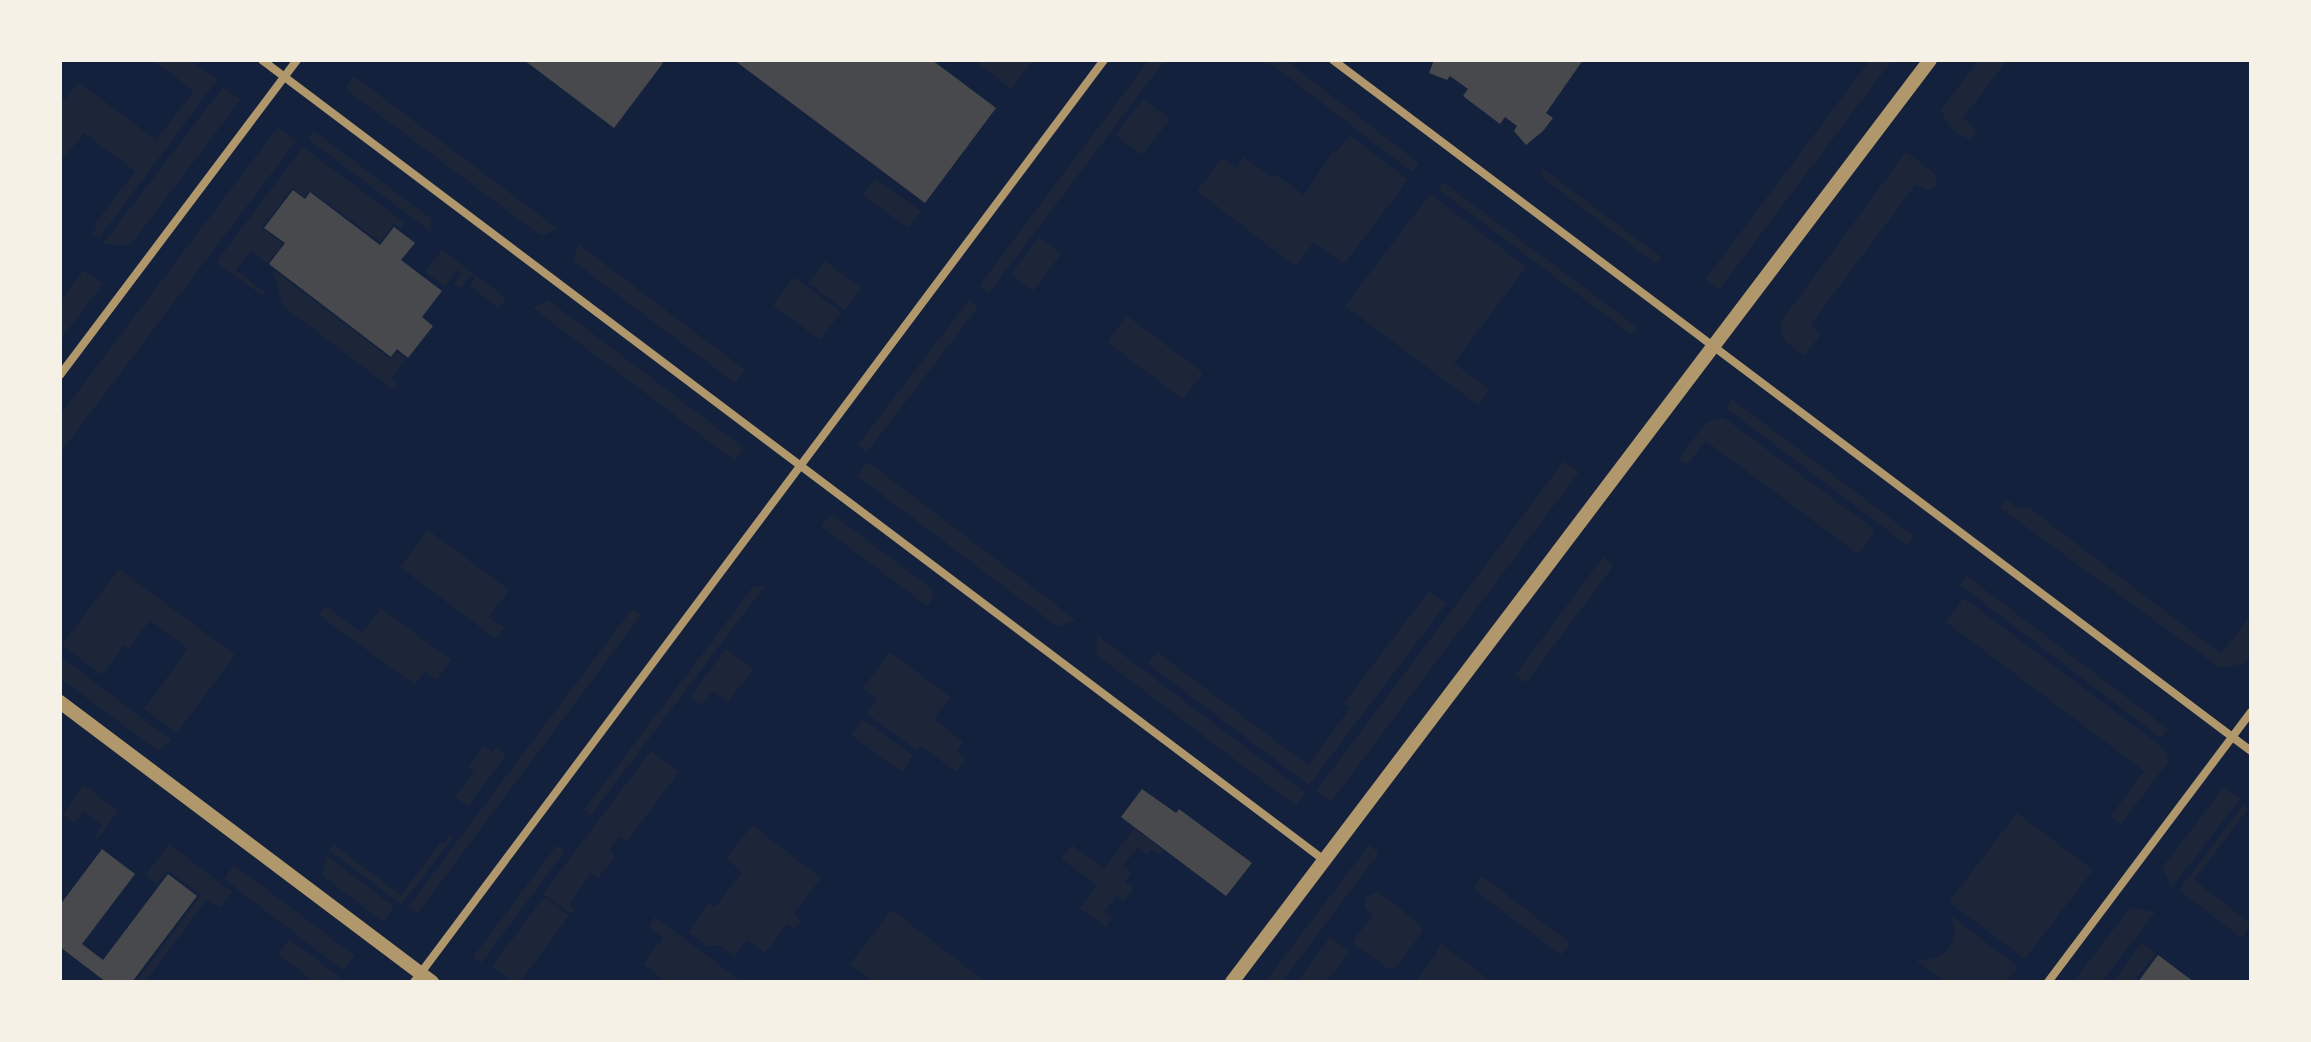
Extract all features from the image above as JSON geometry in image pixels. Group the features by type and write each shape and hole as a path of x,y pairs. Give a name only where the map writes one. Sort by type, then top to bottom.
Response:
{"street":[{"path":"262,60 1324,860"},
{"path":"60,375 297,60"},
{"path":"60,702 422,979 800,465 1104,60"},
{"path":"1333,60 2251,751"},
{"path":"1232,982 1930,60"},
{"path":"2048,982 2251,712"}],"shaded area":[{"path":"153,60 190,60 217,80 99,238 92,233 97,227 95,224 135,171 84,133 64,158 60,155 60,98 64,100 78,82 159,142 157,139 194,91"},
{"path":"981,60 1033,60 1011,89 979,64"},
{"path":"1149,60 1165,60 989,293 979,286"},
{"path":"1266,60 1285,60 1419,163 1412,172"},
{"path":"1870,60 1892,60 1719,290 1705,280"},
{"path":"1979,60 2007,60 1963,118 1974,127 1976,133 1970,139 1952,128 1941,110"},
{"path":"354,76 558,229 541,236 345,89"},
{"path":"223,87 240,100 130,246 103,244"},
{"path":"1143,99 1170,119 1142,155 1115,135"},
{"path":"278,127 296,141 60,453 60,415"},
{"path":"314,131 431,219 430,231 308,139"},
{"path":"1350,135 1408,180 1344,264 1314,242 1295,266 1197,191 1222,158 1236,168 1244,157 1272,178 1275,174 1304,195 1334,150 1337,151"},
{"path":"303,147 405,223 401,229 394,224 380,242 310,190 304,197 292,188 262,228 283,244 268,263 251,250 236,270 265,292 263,296 216,262"},
{"path":"1906,152 1934,173 1937,185 1929,191 1915,185 1810,325 1821,334 1804,356 1785,339 1780,323"},
{"path":"1542,168 1661,257 1656,264 1542,177"},
{"path":"875,179 921,211 908,228 863,195"},
{"path":"1443,182 1638,328 1632,335 1438,189"},
{"path":"1430,194 1526,267 1454,363 1489,390 1478,405 1345,306"},
{"path":"1039,237 1061,254 1033,291 1011,274"},
{"path":"578,244 745,370 735,383 573,261"},
{"path":"442,250 506,298 499,308 470,286 475,278 471,275 460,288 454,284 461,274 457,271 445,287 425,272"},
{"path":"825,261 861,288 845,310 808,283"},
{"path":"272,269 391,359 397,352 406,359 391,378 398,384 394,390 284,307"},
{"path":"84,270 103,284 60,340 60,302"},
{"path":"794,277 841,312 820,340 773,305"},
{"path":"548,300 744,448 735,461 533,308"},
{"path":"969,300 978,307 867,452 858,445"},
{"path":"1127,316 1203,373 1183,399 1107,342"},
{"path":"1732,399 1914,536 1907,545 1726,408"},
{"path":"1723,417 1875,530 1858,554 1706,441 1687,465 1678,460 1706,422"},
{"path":"1564,461 1579,472 1331,802 1316,791"},
{"path":"868,462 1076,620 1058,627 857,476"},
{"path":"2006,499 2019,509 2028,507 2221,654 2251,615 2251,654 2245,663 2220,668 2000,508"},
{"path":"832,514 932,589 933,598 927,606 821,526"},
{"path":"428,530 509,590 489,617 504,628 496,639 400,567"},
{"path":"1603,557 1614,565 1526,683 1515,675"},
{"path":"119,569 235,655 177,733 144,709 188,649 150,620 129,648 124,645 102,675 62,645"},
{"path":"1967,576 2168,729 2161,738 1960,585"},
{"path":"765,586 591,815 584,810 753,587"},
{"path":"1429,591 1446,604 1309,785 1148,664 1157,652 1308,765 1350,708 1344,703"},
{"path":"1964,598 2166,750 2168,762 2121,824 2111,816 2144,771 1946,622"},
{"path":"326,606 362,633 381,608 451,660 437,680 425,671 415,685 319,615"},
{"path":"632,609 641,615 417,914 408,907"},
{"path":"1097,635 1306,793 1296,806 1097,655"},
{"path":"726,649 753,669 728,702 713,691 702,705 690,697"},
{"path":"890,652 950,697 934,719 963,742 956,751 966,759 956,772 921,746 917,751 866,713 877,699 863,688"},
{"path":"60,656 172,741 158,751 60,678"},
{"path":"862,719 913,756 902,772 851,735"},
{"path":"484,746 492,752 496,747 506,755 468,806 455,797 474,772 468,767"},
{"path":"651,751 679,772 627,841 619,836 609,851 615,856 598,878 591,873 569,904 575,909 571,914 543,894"},
{"path":"84,785 118,811 97,839 94,837 102,825 84,811 74,823 63,814"},
{"path":"2224,787 2240,799 2172,887 2162,868"},
{"path":"2243,805 2248,809 2194,880 2251,924 2242,938 2179,890"},
{"path":"2017,813 2093,870 2025,959 1949,902"},
{"path":"752,825 821,878 793,914 801,921 794,929 787,924 765,953 747,940 734,957 719,945 708,947 688,932 709,903 715,907 742,872 726,859"},
{"path":"1134,828 1163,850 1159,855 1151,849 1147,854 1138,847 1123,866 1131,873 1125,882 1134,888 1124,901 1116,896 1104,912 1112,918 1106,927 1080,908 1097,885 1061,859 1072,845 1104,869"},
{"path":"450,835 453,837 401,905 329,850 333,844 401,895 441,842 444,844"},
{"path":"169,844 232,892 220,908 207,899 145,982 136,982 201,895 168,870 157,884 146,875"},
{"path":"557,845 565,851 481,963 473,957"},
{"path":"1369,845 1379,853 1282,982 1265,982"},
{"path":"327,856 394,907 383,922 322,875"},
{"path":"234,865 355,956 343,970 224,879"},
{"path":"1482,876 1570,943 1561,955 1473,889"},
{"path":"1377,891 1421,925 1423,931 1394,969 1388,969 1352,942 1373,915 1365,909 1365,897"},
{"path":"544,897 569,916 520,982 513,982 492,966"},
{"path":"2130,908 2155,912 2102,982 2073,982"},
{"path":"892,910 986,982 874,982 850,964"},
{"path":"1950,915 2018,967 2006,982 1946,982 1913,958 1933,958 1948,950 1954,934"},
{"path":"655,917 741,981 666,982 643,964 663,938 648,926"},
{"path":"1330,937 1350,951 1326,982 1297,982"},
{"path":"289,939 340,977 336,982 315,982 278,954"},
{"path":"2142,943 2156,953 2133,982 2113,982"},
{"path":"1441,944 1492,982 1415,982"}],"building":[{"path":"524,60 658,60 663,63 614,128"},
{"path":"734,60 932,60 996,108 925,203"},
{"path":"1434,60 1583,60 1546,113 1553,118 1526,145 1514,131 1517,126 1505,117 1500,124 1463,96 1468,89 1450,76 1447,80 1429,73"},
{"path":"293,190 305,199 310,192 380,245 394,227 415,243 401,260 442,291 422,317 433,326 408,358 397,349 391,357 269,264 285,243 264,228"},
{"path":"1142,789 1176,813 1179,809 1252,863 1226,896 1121,817"},
{"path":"102,849 135,874 82,944 103,960 168,874 197,896 132,982 106,982 60,947 60,905"},
{"path":"2158,955 2194,982 2138,982"}]}
